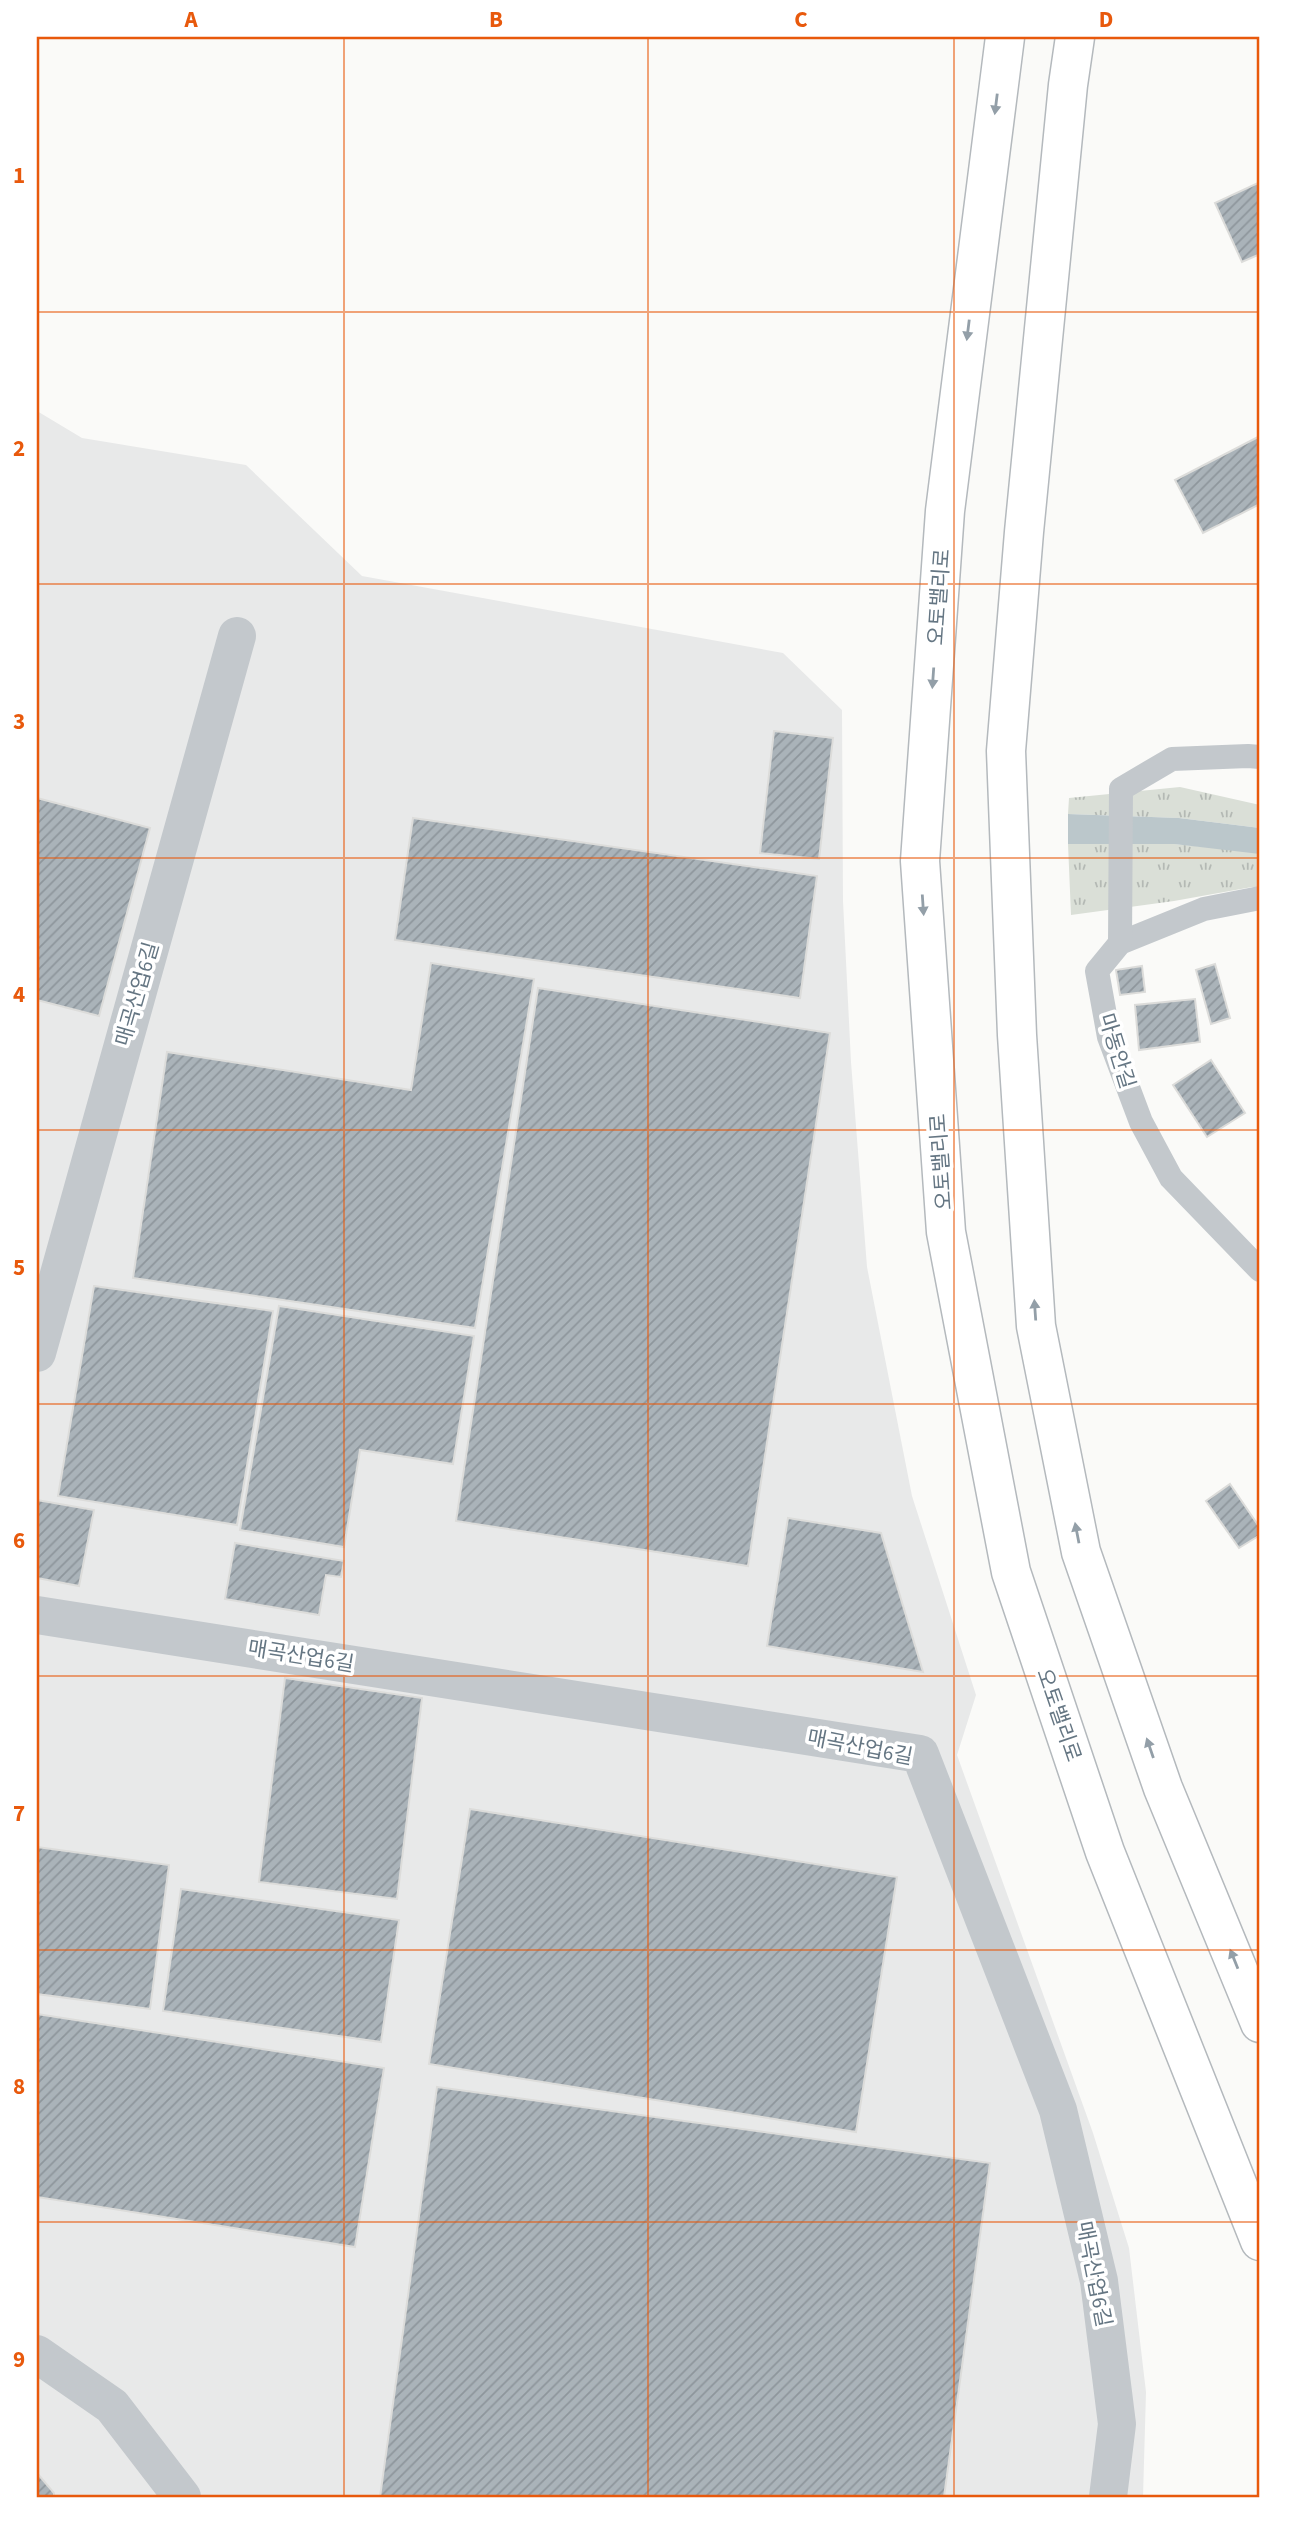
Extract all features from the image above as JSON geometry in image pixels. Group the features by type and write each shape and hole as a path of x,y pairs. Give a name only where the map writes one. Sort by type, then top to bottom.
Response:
{"highway":[{"name":"오토밸리로","path":"1005,37 945,510 920,861 946,1232 1011,1573 1105,1852 1260,2241"},
{"path":"1075,37 1024,532 1006,751 1017,1035 1036,1326 1081,1552 1163,1788 1260,2022"}],"street":[{"name":"매곡산업6길","path":"37,1353 237,636"},
{"name":"매곡산업6길","path":"37,1615 919,1754 1058,2110 1100,2281 1116,2424 1108,2497"},
{"path":"37,2354 111,2406 182,2497"}],"lane":[{"path":"1120,943 1121,789 1172,760 1260,757"},
{"name":"마동안길","path":"1260,898 1204,909 1120,943 1097,971 1109,1037 1141,1122 1171,1178 1260,1270"}],"shaded area":[{"path":"37,411 82,438 246,465 362,576 783,653 842,710 843,901 851,1062 867,1267 912,1496 976,1695 957,1755 1093,2133 1129,2248 1146,2392 1143,2497 37,2497"},
{"path":"1068,814 1179,818 1260,828 1260,854 1174,844 1068,844"}],"green space":[{"path":"1180,787 1260,805 1260,828 1179,818 1068,814 1069,798"},
{"path":"1068,844 1174,844 1250,851 1260,854 1260,888 1252,887 1071,915"}],"building":[{"path":"1260,182 1260,254 1242,262 1215,203"},
{"path":"1260,436 1260,504 1203,533 1175,480"},
{"path":"774,731 833,738 819,859 760,853"},
{"path":"37,798 150,828 99,1016 37,1000"},
{"path":"413,818 817,876 800,998 395,940"},
{"path":"431,963 534,979 475,1328 133,1278 167,1052 411,1090"},
{"path":"1215,964 1230,1018 1211,1024 1196,970"},
{"path":"1142,966 1145,992 1120,995 1116,970"},
{"path":"538,988 830,1033 748,1566 456,1521"},
{"path":"1195,999 1200,1042 1139,1050 1135,1005"},
{"path":"1211,1060 1245,1113 1207,1137 1173,1085"},
{"path":"94,1286 273,1311 237,1525 58,1496"},
{"path":"279,1306 474,1336 453,1464 360,1450 344,1547 240,1530"},
{"path":"1230,1484 1260,1528 1260,1535 1239,1548 1206,1501"},
{"path":"37,1500 94,1510 79,1586 37,1578"},
{"path":"788,1518 881,1533 923,1672 767,1646"},
{"path":"235,1543 344,1561 341,1577 326,1575 319,1615 225,1599"},
{"path":"285,1678 422,1698 397,1899 259,1882"},
{"path":"470,1809 897,1877 856,2132 429,2064"},
{"path":"37,1847 169,1865 150,2009 37,1994"},
{"path":"181,1889 399,1920 381,2042 163,2011"},
{"path":"37,2014 384,2068 355,2247 37,2197"},
{"path":"437,2087 990,2163 944,2497 380,2497"},
{"path":"37,2473 54,2493 54,2497 37,2497"}]}
